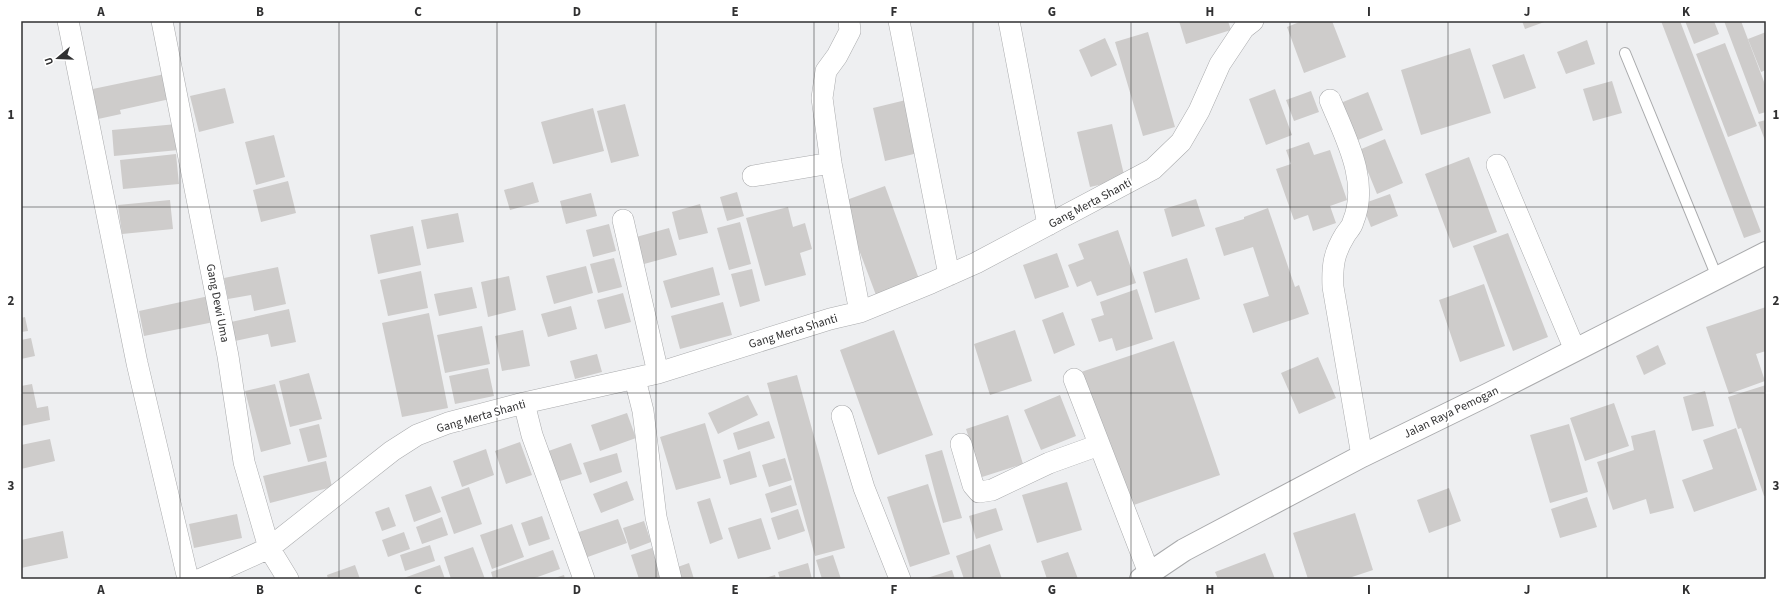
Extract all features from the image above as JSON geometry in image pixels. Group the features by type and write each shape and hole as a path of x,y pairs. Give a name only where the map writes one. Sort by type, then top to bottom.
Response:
{"street":[{"path":"68,21 137,363 188,579"},
{"name":"Gang Dewi Uma","path":"162,21 228,356 244,462 269,548 284,578"},
{"path":"849,21 850,30 837,56 826,71 822,98 831,163 860,312"},
{"path":"899,21 949,276"},
{"path":"1010,21 1048,225"},
{"name":"Gang Merta Shanti","path":"201,579 269,548 392,451 417,435 448,423 636,383 658,373 830,319 860,312 949,276 1048,225 1153,169 1182,142 1200,111 1220,64 1244,28 1253,21"},
{"path":"1330,100 1355,164 1360,189 1358,208 1353,223 1345,234 1334,257 1332,268 1333,287 1362,456"},
{"path":"753,176 831,163"},
{"path":"1497,166 1575,350"},
{"path":"623,220 658,373"},
{"name":"Jalan Raya Pemogan","path":"1145,576 1184,550 1362,456 1766,253"},
{"path":"1074,379 1145,576"},
{"path":"636,383 643,411 656,517 672,579"},
{"path":"524,406 532,435 584,579"},
{"path":"842,416 864,488 900,579"},
{"path":"961,444 972,485 979,492 992,490 1049,463 1099,445"}],"lane":[{"path":"1625,52 1717,277"}],"building":[{"path":"1179,21 1228,21 1231,30 1186,44"},
{"path":"1302,21 1332,21 1346,57 1304,73 1287,27"},
{"path":"1522,21 1547,21 1525,29"},
{"path":"1661,21 1680,21 1761,232 1744,238"},
{"path":"1685,21 1714,21 1719,34 1694,44"},
{"path":"1724,21 1741,21 1766,87 1766,112 1759,114"},
{"path":"1148,32 1175,127 1143,136 1115,42"},
{"path":"1766,32 1766,70 1761,72 1748,39"},
{"path":"1105,38 1117,65 1091,77 1079,50"},
{"path":"1587,40 1595,64 1566,74 1557,52"},
{"path":"1725,43 1757,126 1728,137 1696,54"},
{"path":"1470,48 1491,113 1421,135 1401,70"},
{"path":"1524,54 1536,88 1504,99 1492,65"},
{"path":"165,74 170,99 120,110 121,114 89,121 83,91"},
{"path":"1612,81 1622,113 1593,121 1583,89"},
{"path":"225,88 234,123 199,132 190,96"},
{"path":"1275,89 1292,135 1266,145 1249,99"},
{"path":"1311,91 1319,112 1294,121 1286,100"},
{"path":"1368,92 1383,130 1353,142 1338,104"},
{"path":"906,100 918,153 885,161 873,108"},
{"path":"625,104 639,156 611,163 597,111"},
{"path":"593,108 604,151 553,164 541,122"},
{"path":"1766,120 1766,143 1758,122"},
{"path":"177,124 179,150 114,156 112,130"},
{"path":"1112,124 1125,179 1090,187 1077,132"},
{"path":"274,135 285,177 256,185 245,142"},
{"path":"1385,139 1403,183 1377,194 1359,150"},
{"path":"1309,142 1314,155 1330,150 1347,200 1330,206 1336,223 1313,231 1308,215 1294,220 1276,169 1291,164 1286,150"},
{"path":"176,154 179,184 123,189 120,160"},
{"path":"1469,157 1497,232 1453,248 1425,174"},
{"path":"288,181 296,213 261,222 253,190"},
{"path":"533,182 539,202 510,210 504,190"},
{"path":"885,186 919,279 876,295 841,202"},
{"path":"737,192 744,216 727,221 720,197"},
{"path":"591,193 597,216 566,224 560,201"},
{"path":"1390,194 1398,216 1371,227 1362,204"},
{"path":"1196,199 1205,226 1172,237 1164,209"},
{"path":"170,200 173,229 122,234 118,205"},
{"path":"700,204 708,233 679,240 672,212"},
{"path":"788,207 793,227 805,223 812,249 800,253 806,275 765,286 746,218"},
{"path":"1268,208 1295,287 1299,285 1309,314 1253,333 1243,304 1269,296 1253,247 1224,256 1215,228 1244,219 1244,217"},
{"path":"458,213 464,242 427,249 421,220"},
{"path":"740,222 751,264 729,270 717,228"},
{"path":"609,224 616,251 593,257 586,230"},
{"path":"413,226 421,265 378,274 370,235"},
{"path":"669,228 677,255 644,264 636,237"},
{"path":"1118,230 1136,283 1097,296 1091,281 1077,287 1068,265 1084,259 1078,244"},
{"path":"1508,233 1548,337 1513,351 1473,246"},
{"path":"1057,253 1069,287 1035,299 1023,265"},
{"path":"614,258 622,287 598,293 590,264"},
{"path":"1187,258 1200,299 1155,313 1143,272"},
{"path":"586,266 593,293 554,304 546,276"},
{"path":"278,267 286,304 254,311 251,295 228,299 224,278"},
{"path":"713,267 720,295 671,308 663,281"},
{"path":"752,269 760,301 740,307 731,274"},
{"path":"421,271 428,308 388,316 380,280"},
{"path":"509,276 516,310 488,317 481,282"},
{"path":"1484,284 1505,346 1460,362 1439,300"},
{"path":"472,287 477,308 439,316 434,294"},
{"path":"1137,289 1153,339 1116,351 1112,338 1099,342 1091,319 1104,315 1100,302"},
{"path":"623,293 631,322 605,329 597,300"},
{"path":"209,296 214,322 144,336 139,311"},
{"path":"723,302 732,335 680,349 671,316"},
{"path":"571,306 577,329 548,337 541,314"},
{"path":"1766,307 1766,351 1756,354 1765,381 1729,394 1706,327"},
{"path":"289,309 296,342 271,347 268,334 235,341 231,322"},
{"path":"1063,312 1075,345 1054,354 1042,320"},
{"path":"429,313 448,408 402,417 382,323"},
{"path":"25,317 28,331 21,332 21,318"},
{"path":"482,326 490,364 445,373 437,335"},
{"path":"523,330 530,366 502,371 495,336"},
{"path":"894,330 933,435 878,455 840,350"},
{"path":"1015,330 1032,381 990,395 974,344"},
{"path":"31,338 35,356 21,359 21,340"},
{"path":"1174,341 1220,475 1128,507 1081,372"},
{"path":"1658,345 1666,364 1644,375 1636,356"},
{"path":"597,354 602,372 575,379 570,361"},
{"path":"1318,357 1336,398 1299,414 1281,373"},
{"path":"488,368 494,396 455,404 449,376"},
{"path":"309,373 322,419 290,427 279,381"},
{"path":"797,375 845,548 815,556 767,383"},
{"path":"32,384 37,408 48,406 50,420 21,426 21,386"},
{"path":"275,384 291,444 261,452 245,391"},
{"path":"1766,385 1766,496 1764,496 1741,428 1738,429 1728,397"},
{"path":"1705,391 1714,426 1692,431 1683,397"},
{"path":"748,395 758,415 718,434 708,413"},
{"path":"1060,395 1076,436 1041,450 1024,410"},
{"path":"1614,403 1629,446 1585,461 1570,418"},
{"path":"627,413 636,438 600,451 591,425"},
{"path":"1008,415 1023,464 982,477 966,429"},
{"path":"769,421 775,438 738,450 733,433"},
{"path":"705,423 721,478 676,490 660,437"},
{"path":"319,424 327,457 308,462 299,429"},
{"path":"1569,424 1588,492 1550,503 1530,435"},
{"path":"1736,428 1757,490 1694,512 1682,480 1713,469 1703,440"},
{"path":"1655,430 1674,508 1650,514 1646,499 1613,510 1597,462 1634,450 1631,436"},
{"path":"50,439 55,461 21,469 21,445"},
{"path":"520,442 532,475 506,484 495,451"},
{"path":"571,443 582,474 551,484 540,454"},
{"path":"486,449 494,475 462,487 453,461"},
{"path":"942,450 962,518 943,523 925,455"},
{"path":"750,451 757,477 730,485 723,460"},
{"path":"617,453 622,472 590,483 583,463"},
{"path":"785,458 792,480 769,487 762,465"},
{"path":"326,461 332,487 270,503 263,476"},
{"path":"627,481 634,500 601,513 593,494"},
{"path":"1067,482 1082,530 1037,543 1022,495"},
{"path":"928,484 950,554 910,567 887,497"},
{"path":"791,485 797,505 771,513 765,494"},
{"path":"431,486 441,512 414,522 405,495"},
{"path":"469,487 482,524 454,534 441,497"},
{"path":"1449,488 1461,521 1429,533 1417,500"},
{"path":"1587,497 1597,527 1560,538 1551,509"},
{"path":"710,498 723,539 710,544 697,502"},
{"path":"389,507 396,526 382,531 375,512"},
{"path":"996,508 1003,530 976,539 969,516"},
{"path":"798,509 805,531 778,540 771,518"},
{"path":"1355,513 1373,570 1346,579 1308,579 1293,533"},
{"path":"237,514 242,538 194,548 189,524"},
{"path":"542,516 550,539 529,546 521,523"},
{"path":"442,517 448,535 422,544 416,527"},
{"path":"761,518 771,549 738,559 728,528"},
{"path":"618,519 627,543 582,559 573,534"},
{"path":"644,521 651,542 630,550 623,528"},
{"path":"512,524 524,557 492,569 480,535"},
{"path":"63,531 68,558 21,568 21,540"},
{"path":"404,532 410,549 388,557 382,540"},
{"path":"990,544 1002,579 964,579 956,556"},
{"path":"430,545 435,561 405,571 400,555"},
{"path":"473,547 485,579 451,579 444,557"},
{"path":"652,548 662,579 639,579 631,555"},
{"path":"553,550 560,569 532,579 493,579 491,572"},
{"path":"1068,552 1078,579 1047,579 1041,561"},
{"path":"1265,553 1275,579 1218,579 1215,572"},
{"path":"833,555 841,579 822,579 816,560"},
{"path":"689,563 694,579 676,579 672,569"},
{"path":"808,563 812,579 780,579 778,572"},
{"path":"355,565 360,579 328,579 327,575"},
{"path":"440,565 445,579 401,579"},
{"path":"952,570 955,579 924,579"},
{"path":"564,575 565,579 552,579"},
{"path":"775,575 776,579 762,579"}]}
